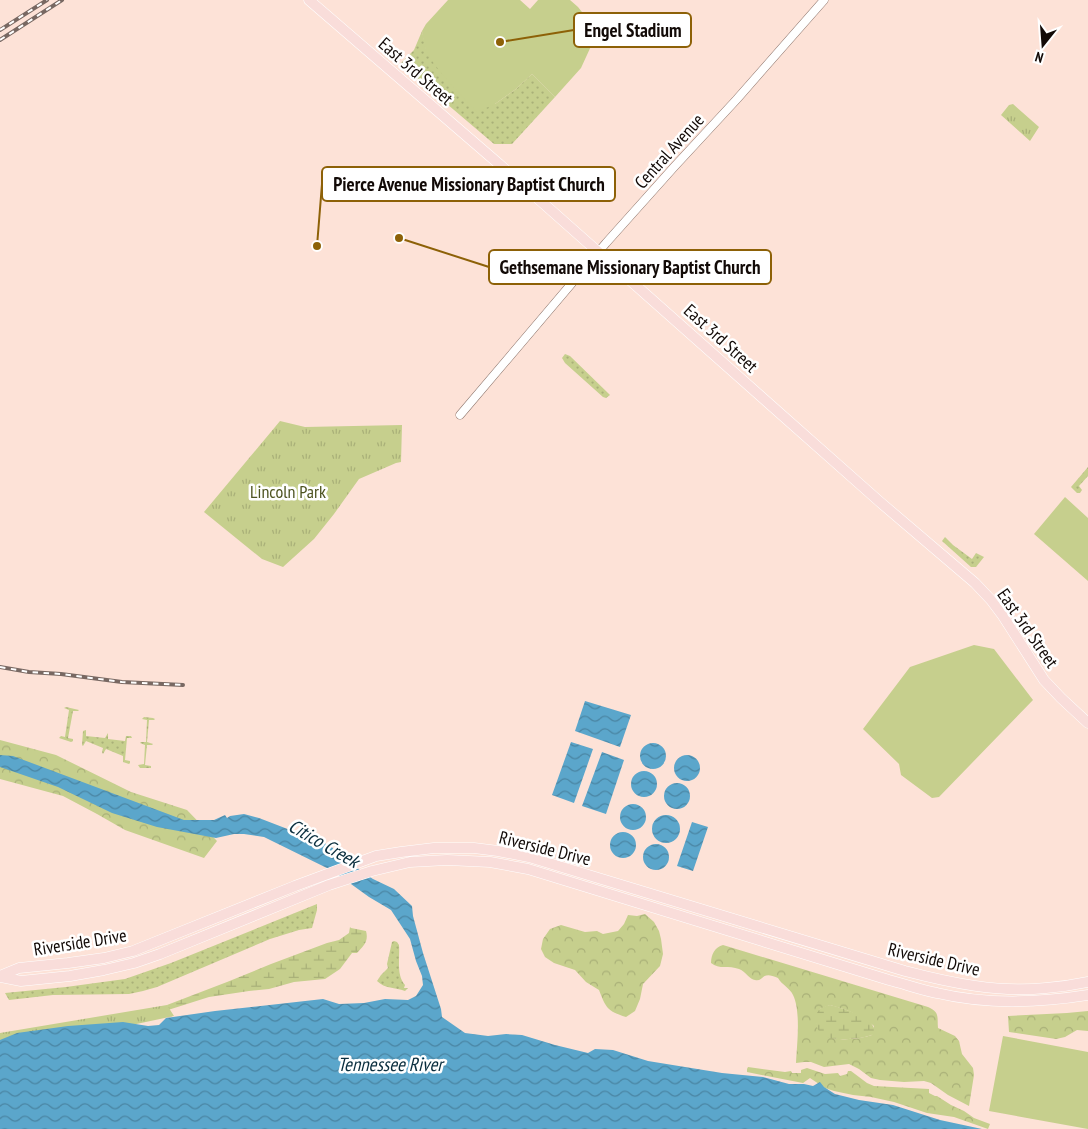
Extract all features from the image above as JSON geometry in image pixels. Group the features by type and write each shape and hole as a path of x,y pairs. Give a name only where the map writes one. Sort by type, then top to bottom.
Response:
{"main road":[{"name":"East 3rd Street","path":"309,0 599,252 880,502 975,583 1004,616 1044,680 1088,723"},
{"name":"Riverside Drive","path":"0,977 19,968 95,959 133,950 376,856 434,848 474,848 529,857 938,980 978,987 1014,989 1045,988 1088,982"},
{"name":"Riverside Drive","path":"0,977 21,981 70,976 134,963 329,885 372,871 410,862 448,860 490,862 528,870 938,994 978,1000 1017,1002 1088,995"}],"street":[{"name":"Central Avenue","path":"460,415 599,252 824,0"}],"green space":[{"path":"448,0 520,0 530,9 538,0 570,0 578,7 600,35 592,44 581,68 555,97 532,74 516,89 495,104 477,112 449,82 426,50 422,31"},
{"path":"422,31 426,49 495,104 516,89 532,74 555,97 512,144 494,144 400,64 414,50"},
{"path":"1013,104 1039,127 1030,141 1001,115 1009,105"},
{"path":"565,354 570,356 610,395 606,398 603,397 565,363 562,358"},
{"name":"Lincoln Park","path":"280,421 305,427 402,425 401,462 359,479 314,539 283,567 262,559 204,512"},
{"path":"1088,467 1088,476 1079,486 1082,490 1080,493 1077,493 1071,487"},
{"path":"1065,497 1088,518 1088,581 1034,534"},
{"path":"945,537 972,559 976,553 984,557 976,567 971,567 942,541"},
{"path":"974,645 994,649 1033,700 939,797 932,798 901,775 899,764 863,729 910,667"},
{"path":"64,708 79,710 73,711 68,738 73,739 71,742 59,738 61,736 65,737 69,710"},
{"path":"144,717 155,719 149,720 147,742 153,744 147,745 145,765 151,766 151,768 140,768 138,765 144,764 145,745 140,743 146,742 147,720 142,719"},
{"path":"86,730 86,736 105,738 108,733 108,739 125,741 126,736 131,736 132,738 127,738 125,760 130,761 130,763 123,762 123,756 106,749 103,754 103,748 86,741 83,746 83,731"},
{"path":"0,740 56,755 131,792 187,810 217,841 204,858 125,830 63,796 0,779"},
{"path":"317,904 312,928 270,939 157,987 143,991 129,994 53,995 9,1000 5,993 125,979 171,963"},
{"path":"645,914 654,922 659,931 663,954 660,966 643,984 635,1011 626,1017 611,1011 599,990 586,982 575,970 554,963 545,957 541,949 543,939 550,929 561,925 585,932 597,931 603,934 618,931 628,915 637,916"},
{"path":"350,927 366,931 367,938 365,944 357,953 352,953 340,969 325,979 294,982 269,989 209,997 168,1010 167,1005 271,964 339,940 349,933"},
{"path":"394,941 399,945 400,976 405,985 404,988 408,988 405,991 387,987 377,981 388,968 387,964 392,942"},
{"path":"723,945 932,1009 937,1015 938,1028 955,1036 959,1041 962,1054 973,1068 974,1075 969,1106 931,1083 924,1081 904,1082 871,1078 849,1064 824,1067 811,1062 796,1063 798,1019 792,993 778,978 768,975 755,980 739,969 714,965 711,963 712,957 714,951","holes":["830,1005 848,1011 869,1022 874,1026 872,1035 842,1039 832,1038 824,1034 818,1029 817,1020 820,1009"]},
{"path":"167,1005 174,1016 0,1053 0,1033"},
{"path":"830,1005 851,1011 865,1019 874,1028 874,1034 848,1039 823,1035 817,1027 816,1016 820,1009"},
{"path":"1088,1011 1088,1031 1077,1030 1065,1037 1056,1039 1009,1032 1008,1016"},
{"path":"1003,1036 1088,1052 1088,1129 989,1111"},
{"path":"748,1067 785,1072 791,1071 792,1073 801,1073 801,1070 807,1068 825,1074 838,1073 840,1076 851,1071 874,1086 929,1089 929,1093 974,1118 990,1124 988,1129 954,1117 927,1113 894,1102 834,1091 825,1088 810,1078 803,1083 747,1072"}],"water":[{"path":"585,701 631,715 620,747 575,731"},
{"path":"571,742 593,749 574,803 552,795"},
{"path":"653,743 662,747 666,756 662,765 653,769 644,765 640,756 644,747"},
{"path":"602,752 624,760 606,814 582,806"},
{"name":"Tennessee River","path":"0,755 13,756 184,820 214,820 225,815 227,818 244,814 329,845 364,873 394,889 412,906 423,953 442,1017 465,1033 488,1036 522,1035 588,1053 595,1049 613,1050 648,1061 722,1073 763,1077 789,1084 813,1086 820,1082 835,1094 893,1105 940,1120 982,1129 0,1129 0,1040 17,1033 68,1026 123,1022 148,1026 159,1025 166,1018 323,999 339,1004 364,1003 385,999 408,1000 416,996 423,985 410,939 391,910 333,871 264,837 234,834 216,838 157,827 112,813 58,787 0,767"},
{"path":"687,755 696,759 700,768 696,777 687,781 678,777 674,768 678,759"},
{"path":"644,771 653,775 657,784 653,793 644,797 635,793 631,784 635,775"},
{"path":"677,783 686,787 690,796 686,805 677,809 668,805 664,796 668,787"},
{"path":"633,804 642,808 646,817 642,826 633,830 624,826 620,817 624,808"},
{"path":"666,815 676,819 680,829 676,839 666,843 656,839 652,829 656,819"},
{"path":"692,822 708,827 693,871 677,866"},
{"path":"623,832 632,836 636,845 632,854 623,858 614,854 610,845 614,836"},
{"path":"656,844 665,848 669,857 665,866 656,870 647,866 643,857 647,848"}],"railway":[{"path":"0,30 47,0"},
{"path":"0,40 62,0"},
{"path":"0,667 122,682 183,685"}],"place":[{"name":"Engel Stadium","path":"500,42"},
{"name":"Gethsemane Missionary Baptist Church","path":"399,238"},
{"name":"Pierce Avenue Missionary Baptist Church","path":"317,246"}],"water label":[{"name":"Citico Creek","path":"324,843"}]}
